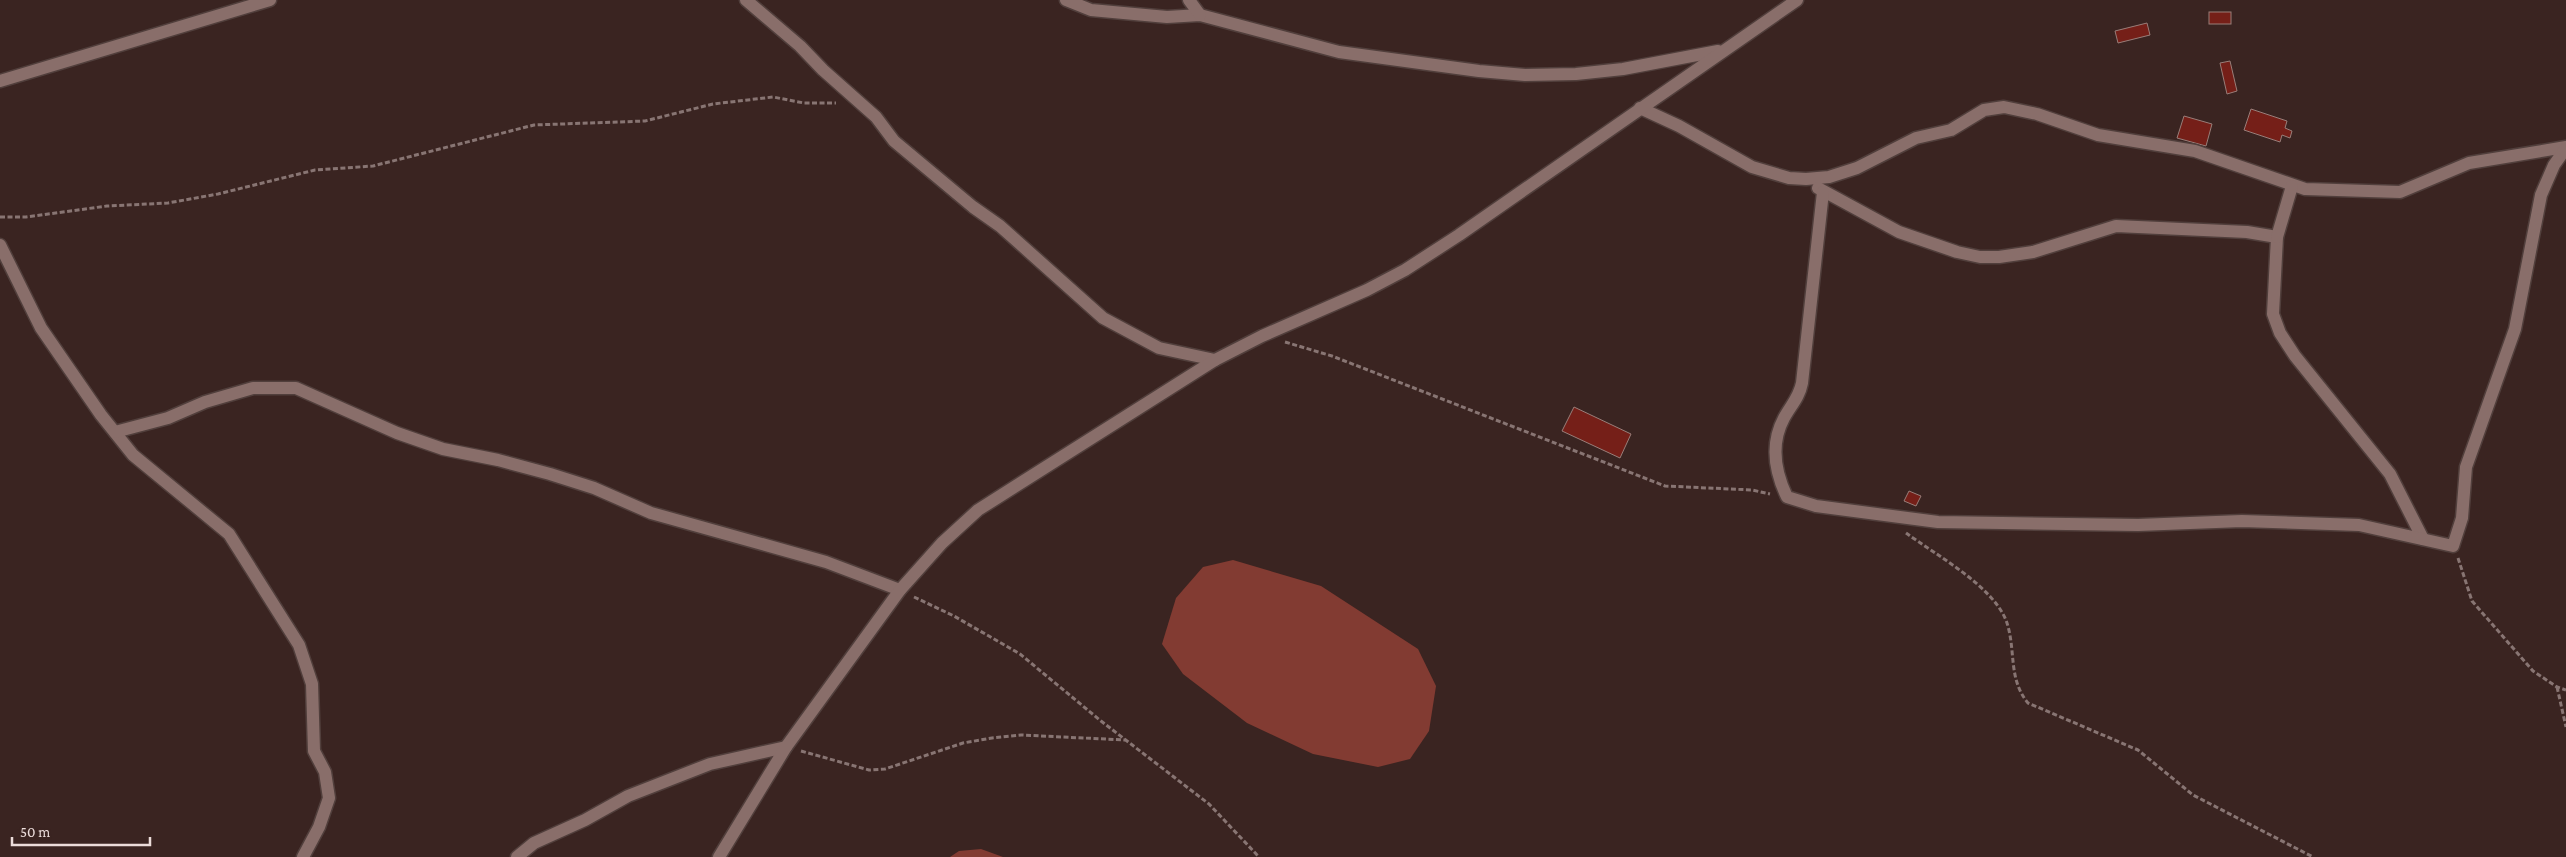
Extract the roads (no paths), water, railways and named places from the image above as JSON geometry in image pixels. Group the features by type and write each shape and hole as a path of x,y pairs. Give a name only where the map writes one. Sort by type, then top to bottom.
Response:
{"street":[{"path":"0,81 270,0"},
{"path":"746,0 800,46 876,117 894,141 973,207 1000,226 1103,318 1159,348 1215,360"},
{"path":"1066,0 1091,10 1167,17 1200,15 1339,52 1479,71 1524,75 1623,70 1723,50"},
{"path":"1189,0 1200,15"},
{"path":"719,857 786,747 900,590 942,544 978,510 1215,360 1262,336 1367,290 1405,270 1459,236 1792,2"},
{"path":"1640,108 1678,126 1752,167 1780,176 1806,179 1829,177 1857,168 1916,138 1951,130 1984,110 2004,107 2036,114 2098,135 2195,151 2292,186 2321,190 2345,188 2400,192 2469,163 2566,148"},
{"path":"1824,192 1800,395 1778,431 1775,448 1777,477 1787,497 1816,506 1938,522 2138,525 2242,522 2359,525 2453,546 2462,518 2466,467 2515,329 2542,195 2554,165 2566,148"},
{"path":"1806,179 1824,192 1899,232 1957,252 1980,256 2008,256 2033,252 2116,226 2247,232 2277,237"},
{"path":"2292,186 2277,237 2273,314 2280,333 2295,356 2390,474 2423,539"},
{"path":"0,244 40,328 66,368 133,455 229,534 299,645 312,684 314,751 325,772 330,798 319,827 303,857"},
{"path":"115,432 168,418 205,402 253,388 296,388 397,433 443,450 498,460 550,474 594,488 651,513 826,562 900,590"},
{"path":"517,857 534,843 585,820 628,796 710,764 786,747"}]}
